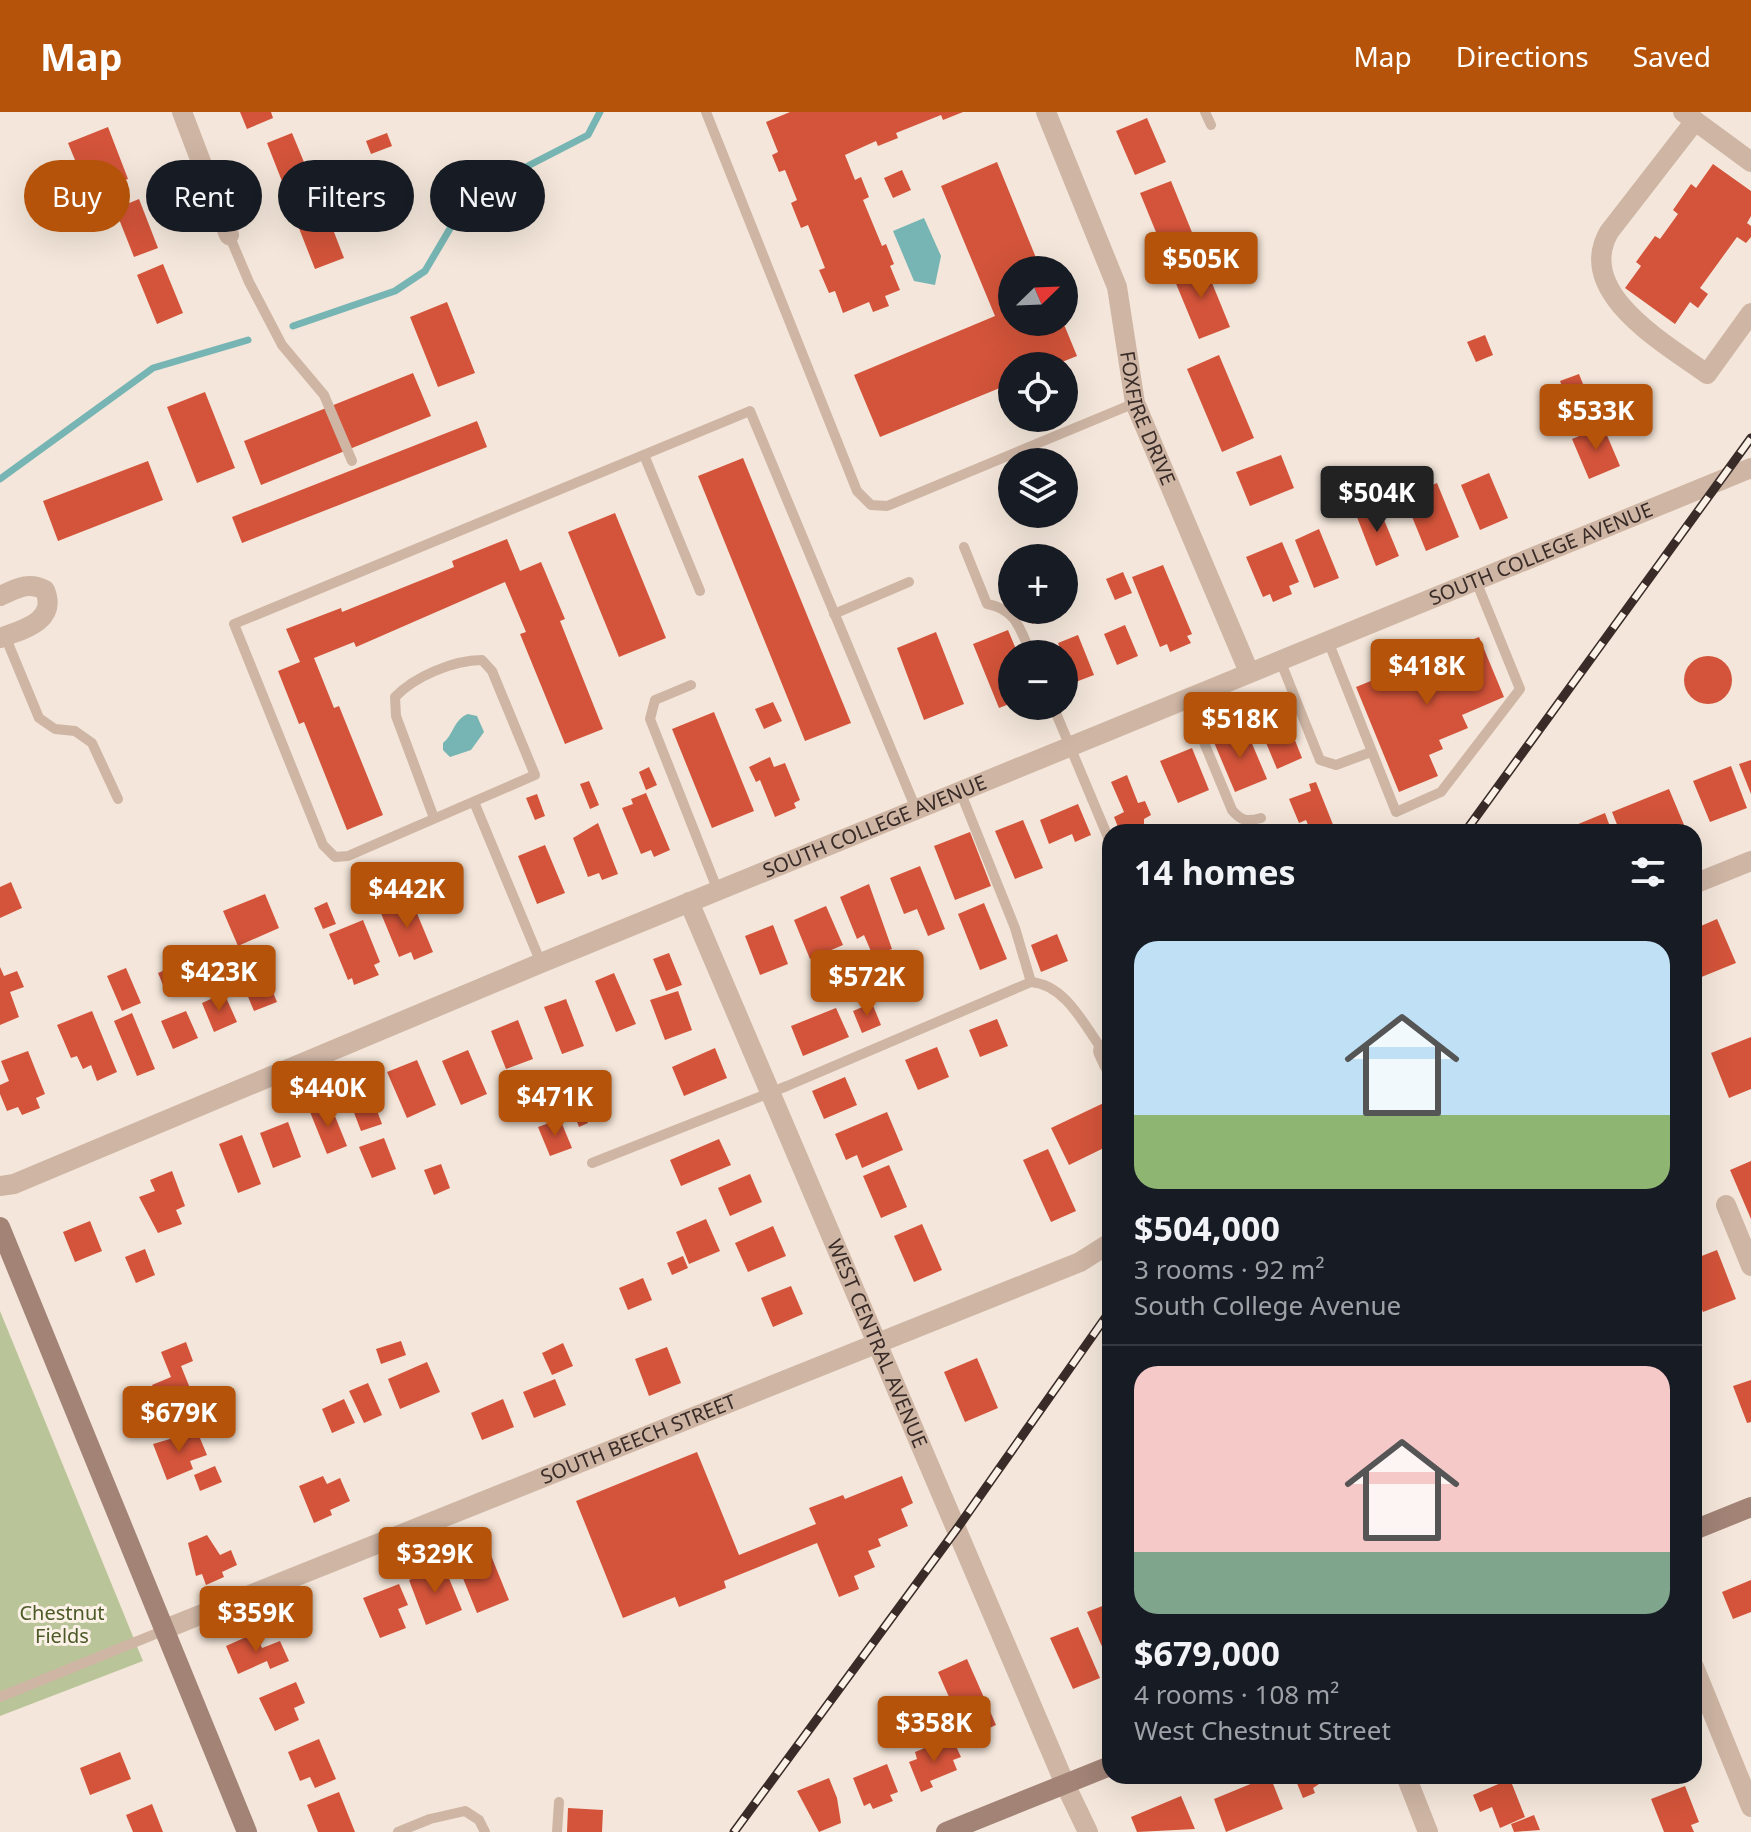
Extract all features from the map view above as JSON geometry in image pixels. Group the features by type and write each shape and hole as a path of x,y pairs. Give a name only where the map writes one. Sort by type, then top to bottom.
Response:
{"main road":[{"path":"0,1227 247,1832"},
{"path":"1702,1527 1751,1507"},
{"path":"946,1832 1102,1769"}],"street":[{"path":"182,112 229,235"},
{"name":"FOXFIRE DRIVE","path":"1046,112 1117,287 1135,403 1249,672"},
{"path":"1751,162 1689,116 1600,247 1601,264 1619,305 1633,320 1707,374 1751,313"},
{"name":"SOUTH COLLEGE AVENUE","path":"0,1186 29,1178 541,963 1751,468"},
{"path":"0,596 27,585 36,586 45,590 50,603 49,612 43,619 2,637"},
{"path":"1702,881 1751,861"},
{"name":"WEST CENTRAL AVENUE","path":"689,902 1088,1832"},
{"path":"1726,1205 1751,1266"},
{"name":"SOUTH BEECH STREET","path":"165,1629 878,1346 1080,1262 1102,1248"},
{"path":"1702,1687 1751,1807"},
{"path":"1409,1784 1428,1832"}],"lane":[{"path":"706,112 857,491 871,505 887,506 1135,403"},
{"path":"1205,112 1211,125"},
{"path":"229,235 282,345 324,395 352,461"},
{"path":"434,818 396,716 395,697 407,685 466,660 482,660 492,671 535,775 348,856 335,857 323,845 234,624 750,411 916,809"},
{"path":"644,455 700,591"},
{"path":"964,547 987,604 1003,606 1015,617 1025,640"},
{"path":"1328,641 1396,812 1441,792 1520,689 1476,581"},
{"path":"834,614 909,582"},
{"path":"2,637 39,718 55,729 75,731 92,743 118,799"},
{"path":"1280,660 1320,760 1336,765 1371,752"},
{"path":"691,685 655,700 650,719 718,891"},
{"path":"1186,699 1232,810 1239,819 1261,818"},
{"path":"1059,720 1102,824"},
{"path":"960,791 1015,928 1031,982"},
{"path":"474,802 541,963"},
{"path":"592,1163 771,1092 1031,982 1043,983 1064,998 1102,1053"},
{"path":"0,1697 165,1629"},
{"path":"557,1832 559,1802"},
{"path":"398,1832 430,1819 465,1811 479,1820 485,1832"}],"green space":[{"name":"Chestnut Fields","path":"0,1311 143,1661 0,1716"}],"water":[{"path":"924,218 941,256 935,285 914,281 893,231"},
{"path":"468,714 477,716 484,732 471,750 450,757 443,750 443,743 460,719"}],"building":[{"path":"240,112 271,112 273,118 247,129"},
{"path":"790,112 963,112 943,120 941,115 896,133 898,138 878,146 876,141 845,155 855,180 861,177 869,197 863,200 882,246 886,244 894,264 890,266 900,290 885,296 889,306 873,312 869,302 843,313 835,291 829,293 819,270 825,268 808,225 801,228 791,203 797,200 785,170 779,172 772,155 778,152 766,122"},
{"path":"1147,118 1166,162 1135,175 1116,131"},
{"path":"108,127 121,160 75,160 68,143"},
{"path":"292,133 303,160 278,160 278,171 267,143"},
{"path":"387,133 392,146 371,154 366,141"},
{"path":"997,162 1035,256 998,256 998,336 1069,336 1075,352 998,352 998,389 880,437 854,375 995,316 941,186"},
{"path":"1713,164 1751,191 1751,216 1747,223 1751,226 1751,237 1746,243 1737,237 1700,288 1708,294 1698,308 1690,302 1675,324 1625,288 1641,266 1636,262 1655,236 1660,239 1678,214 1673,210 1691,184 1696,188"},
{"path":"902,170 911,190 893,198 884,178"},
{"path":"1171,181 1198,247 1167,259 1140,193"},
{"path":"139,199 146,217 146,232 152,232 158,248 134,257 124,232 130,232 130,203"},
{"path":"300,232 334,232 344,258 315,269"},
{"path":"1203,261 1230,327 1199,339 1172,274"},
{"path":"163,264 183,313 157,324 137,275"},
{"path":"447,302 475,373 438,387 410,317"},
{"path":"1485,335 1493,355 1476,362 1467,342"},
{"path":"1219,355 1254,438 1222,452 1187,369"},
{"path":"413,373 431,416 261,485 244,441"},
{"path":"1579,374 1595,414 1576,422 1560,381"},
{"path":"205,392 235,468 197,483 167,407"},
{"path":"477,421 487,447 242,543 232,517"},
{"path":"1603,426 1620,466 1589,479 1572,439"},
{"path":"1281,455 1294,488 1250,506 1236,472"},
{"path":"743,458 851,723 805,741 698,476"},
{"path":"148,461 163,500 58,541 43,501"},
{"path":"1489,473 1508,518 1480,530 1461,485"},
{"path":"1437,483 1459,537 1426,551 1404,497"},
{"path":"1377,503 1399,556 1376,566 1355,512"},
{"path":"615,513 666,638 619,657 568,532"},
{"path":"1319,529 1339,578 1314,588 1295,540"},
{"path":"507,539 520,571 541,562 565,619 560,621 603,729 565,744 520,634 526,632 505,582 356,647 354,642 314,658 334,708 339,706 383,815 347,830 304,722 299,724 278,671 300,662 286,629 341,608 342,612 454,567 452,561"},
{"path":"1282,542 1299,582 1289,586 1292,594 1273,602 1270,594 1263,597 1246,557"},
{"path":"1163,565 1192,634 1187,636 1191,643 1170,652 1167,644 1160,647 1132,577"},
{"path":"1123,572 1132,593 1115,600 1106,579"},
{"path":"1125,625 1138,656 1117,665 1104,634"},
{"path":"1008,630 1012,640 998,640 998,706 973,644"},
{"path":"936,632 964,704 924,720 897,648"},
{"path":"1078,635 1094,675 1078,681 1078,640 1066,640"},
{"path":"1479,637 1504,697 1462,715 1468,728 1439,740 1443,749 1429,755 1438,776 1399,792 1356,687"},
{"path":"1708,656 1725,663 1732,680 1725,697 1708,704 1691,697 1684,680 1691,663"},
{"path":"773,702 782,721 764,729 755,709"},
{"path":"714,712 754,811 712,828 672,729"},
{"path":"1285,715 1302,758 1277,769 1259,726"},
{"path":"1245,727 1267,779 1235,792 1213,740"},
{"path":"1192,748 1209,790 1178,803 1160,761"},
{"path":"770,757 774,767 785,763 800,800 794,803 796,808 775,817 760,780 756,782 749,767"},
{"path":"1751,760 1751,794 1739,764"},
{"path":"1731,766 1747,808 1710,822 1693,781"},
{"path":"649,767 657,785 646,790 639,772"},
{"path":"1127,775 1138,803 1145,801 1151,815 1144,819 1144,824 1117,824 1114,817 1124,812 1111,782"},
{"path":"589,781 599,805 590,809 580,784"},
{"path":"1316,782 1333,824 1308,824 1306,820 1299,823 1289,799 1311,791 1309,784"},
{"path":"1669,789 1684,824 1617,824 1612,812"},
{"path":"646,793 670,850 654,857 651,850 641,854 622,808 633,804 631,799"},
{"path":"537,794 545,816 535,820 526,798"},
{"path":"1078,804 1091,835 1075,842 1072,834 1049,844 1040,820"},
{"path":"1605,813 1609,824 1578,824"},
{"path":"1023,820 1043,868 1015,879 995,831"},
{"path":"598,823 618,874 602,880 599,873 588,877 573,838"},
{"path":"970,832 991,886 955,900 934,846"},
{"path":"545,845 565,893 537,904 518,856"},
{"path":"920,866 945,929 928,936 917,909 904,914 890,878"},
{"path":"11,882 22,908 0,918 0,887"},
{"path":"373,884 382,905 368,911 359,889"},
{"path":"869,884 892,949 873,956 864,935 857,939 840,897"},
{"path":"265,894 279,928 238,946 223,911"},
{"path":"411,899 433,952 414,960 411,952 399,957 380,911"},
{"path":"327,902 336,924 323,929 314,908"},
{"path":"984,903 1007,959 980,970 958,914"},
{"path":"826,906 843,945 810,959 794,920"},
{"path":"1717,919 1736,963 1702,977 1702,926"},
{"path":"363,920 380,962 374,965 379,975 354,985 352,978 348,980 329,934"},
{"path":"773,925 788,964 760,975 745,936"},
{"path":"1057,934 1068,961 1041,972 1031,945"},
{"path":"203,953 213,978 188,989 178,964"},
{"path":"669,953 682,985 666,991 653,959"},
{"path":"174,966 185,990 168,997 158,973"},
{"path":"0,967 4,976 17,971 24,987 10,992 19,1017 0,1025"},
{"path":"126,968 141,1003 122,1011 107,976"},
{"path":"264,971 277,1002 254,1011 241,980"},
{"path":"614,973 636,1024 616,1032 595,981"},
{"path":"678,991 692,1030 665,1040 650,1000"},
{"path":"224,993 237,1022 214,1032 202,1003"},
{"path":"566,999 584,1046 562,1054 544,1007"},
{"path":"872,1003 881,1025 862,1033 853,1011"},
{"path":"836,1008 849,1037 803,1056 791,1026"},
{"path":"92,1011 117,1072 97,1081 91,1065 83,1069 77,1056 71,1058 57,1025"},
{"path":"186,1011 198,1038 173,1049 161,1021"},
{"path":"132,1013 155,1069 137,1076 114,1021"},
{"path":"997,1019 1008,1046 980,1057 969,1030"},
{"path":"518,1020 533,1059 506,1069 491,1031"},
{"path":"1751,1037 1751,1089 1729,1098 1711,1053"},
{"path":"937,1047 949,1077 918,1090 905,1060"},
{"path":"715,1048 727,1078 684,1096 672,1067"},
{"path":"468,1050 487,1094 461,1105 442,1061"},
{"path":"28,1051 45,1094 36,1098 40,1108 22,1115 18,1107 7,1111 0,1094 0,1085 9,1081 1,1061"},
{"path":"417,1060 436,1105 407,1118 387,1072"},
{"path":"845,1077 857,1105 824,1119 812,1091"},
{"path":"369,1089 382,1124 361,1131 348,1097"},
{"path":"580,1102 588,1123 579,1127 571,1106"},
{"path":"330,1104 347,1146 327,1154 310,1112"},
{"path":"1102,1104 1102,1149 1069,1165 1051,1128"},
{"path":"887,1112 903,1150 862,1168 857,1155 846,1160 835,1134"},
{"path":"560,1119 572,1148 550,1156 538,1127"},
{"path":"288,1122 301,1157 273,1168 260,1133"},
{"path":"242,1135 261,1184 238,1193 219,1144"},
{"path":"384,1138 396,1169 372,1178 359,1147"},
{"path":"719,1139 731,1165 681,1186 670,1160"},
{"path":"1048,1149 1076,1211 1051,1222 1023,1160"},
{"path":"1751,1161 1751,1219 1730,1170"},
{"path":"441,1164 450,1188 434,1195 424,1170"},
{"path":"889,1165 907,1207 881,1218 863,1176"},
{"path":"172,1171 185,1206 176,1210 182,1224 158,1233 139,1197 155,1191 150,1180"},
{"path":"750,1174 762,1202 730,1216 718,1188"},
{"path":"706,1219 720,1251 689,1264 676,1232"},
{"path":"90,1221 102,1251 75,1262 63,1232"},
{"path":"922,1224 942,1270 914,1282 894,1236"},
{"path":"773,1226 786,1256 748,1272 735,1243"},
{"path":"145,1249 155,1275 136,1283 125,1257"},
{"path":"1717,1250 1736,1299 1703,1312 1702,1309 1702,1256"},
{"path":"683,1256 688,1268 672,1275 667,1263"},
{"path":"643,1278 652,1300 628,1310 619,1288"},
{"path":"791,1286 803,1314 773,1327 761,1298"},
{"path":"401,1341 406,1355 381,1364 376,1349"},
{"path":"186,1342 193,1361 181,1366 196,1403 184,1408 186,1412 162,1422 149,1391 154,1389 152,1385 171,1377 161,1352"},
{"path":"563,1343 573,1366 552,1375 542,1353"},
{"path":"667,1347 681,1383 649,1396 635,1359"},
{"path":"977,1358 998,1408 965,1422 944,1372"},
{"path":"427,1362 440,1392 400,1409 388,1379"},
{"path":"555,1379 566,1405 534,1418 523,1392"},
{"path":"1751,1380 1751,1422 1747,1423 1733,1386"},
{"path":"368,1383 382,1415 364,1423 349,1391"},
{"path":"344,1399 355,1423 332,1433 322,1409"},
{"path":"503,1399 514,1427 482,1440 471,1413"},
{"path":"197,1431 207,1455 190,1461 193,1469 167,1480 153,1444"},
{"path":"697,1452 739,1555 816,1524 809,1508 843,1495 845,1499 902,1476 913,1503 901,1509 908,1526 878,1539 881,1546 868,1551 875,1567 854,1576 859,1589 839,1597 817,1543 724,1581 726,1588 679,1607 675,1597 623,1618 576,1501"},
{"path":"215,1466 222,1482 200,1491 194,1475"},
{"path":"323,1476 327,1484 340,1478 350,1501 330,1510 332,1515 314,1523 299,1486"},
{"path":"207,1535 220,1555 231,1550 237,1565 222,1572 224,1577 206,1585 202,1574 196,1576 188,1543"},
{"path":"490,1553 509,1600 477,1613 458,1566"},
{"path":"444,1566 462,1610 426,1625 409,1580"},
{"path":"1751,1580 1751,1612 1733,1619 1722,1592"},
{"path":"399,1584 408,1605 398,1609 406,1628 380,1638 363,1598"},
{"path":"1102,1606 1102,1647 1087,1612"},
{"path":"1078,1627 1100,1678 1073,1689 1050,1638"},
{"path":"255,1633 262,1648 280,1641 289,1661 270,1669 267,1661 238,1674 226,1646"},
{"path":"967,1659 996,1725 967,1738 938,1672"},
{"path":"296,1682 305,1703 294,1708 299,1720 275,1731 259,1698"},
{"path":"319,1739 336,1779 315,1788 310,1777 300,1781 288,1752"},
{"path":"944,1740 947,1747 955,1744 961,1757 953,1760 957,1770 930,1781 933,1787 921,1792 909,1762 917,1759 915,1752"},
{"path":"120,1752 131,1779 90,1795 80,1768"},
{"path":"887,1764 898,1792 890,1795 893,1801 873,1809 870,1803 864,1806 853,1778"},
{"path":"829,1778 837,1798 841,1823 819,1832 797,1791"},
{"path":"1251,1784 1273,1784 1283,1809 1226,1832 1214,1799"},
{"path":"1297,1784 1319,1784 1313,1788 1315,1793 1303,1798"},
{"path":"1498,1784 1512,1784 1525,1817 1500,1828 1492,1807 1480,1812 1473,1795"},
{"path":"1685,1786 1699,1822 1691,1825 1694,1832 1664,1832 1651,1799"},
{"path":"339,1792 355,1832 318,1832 307,1805"},
{"path":"1181,1796 1195,1829 1137,1832 1131,1817"},
{"path":"152,1804 163,1832 133,1832 126,1815"},
{"path":"568,1808 603,1810 602,1832 567,1832"},
{"path":"1534,1815 1540,1830 1514,1832 1511,1824"}],"waterway":[{"path":"293,326 395,291 425,271 458,215 520,170 588,135 600,112"},
{"path":"0,479 153,368 248,340"}],"railway":[{"path":"1471,824 1751,438"},
{"path":"734,1832 956,1530 1102,1322"}]}
